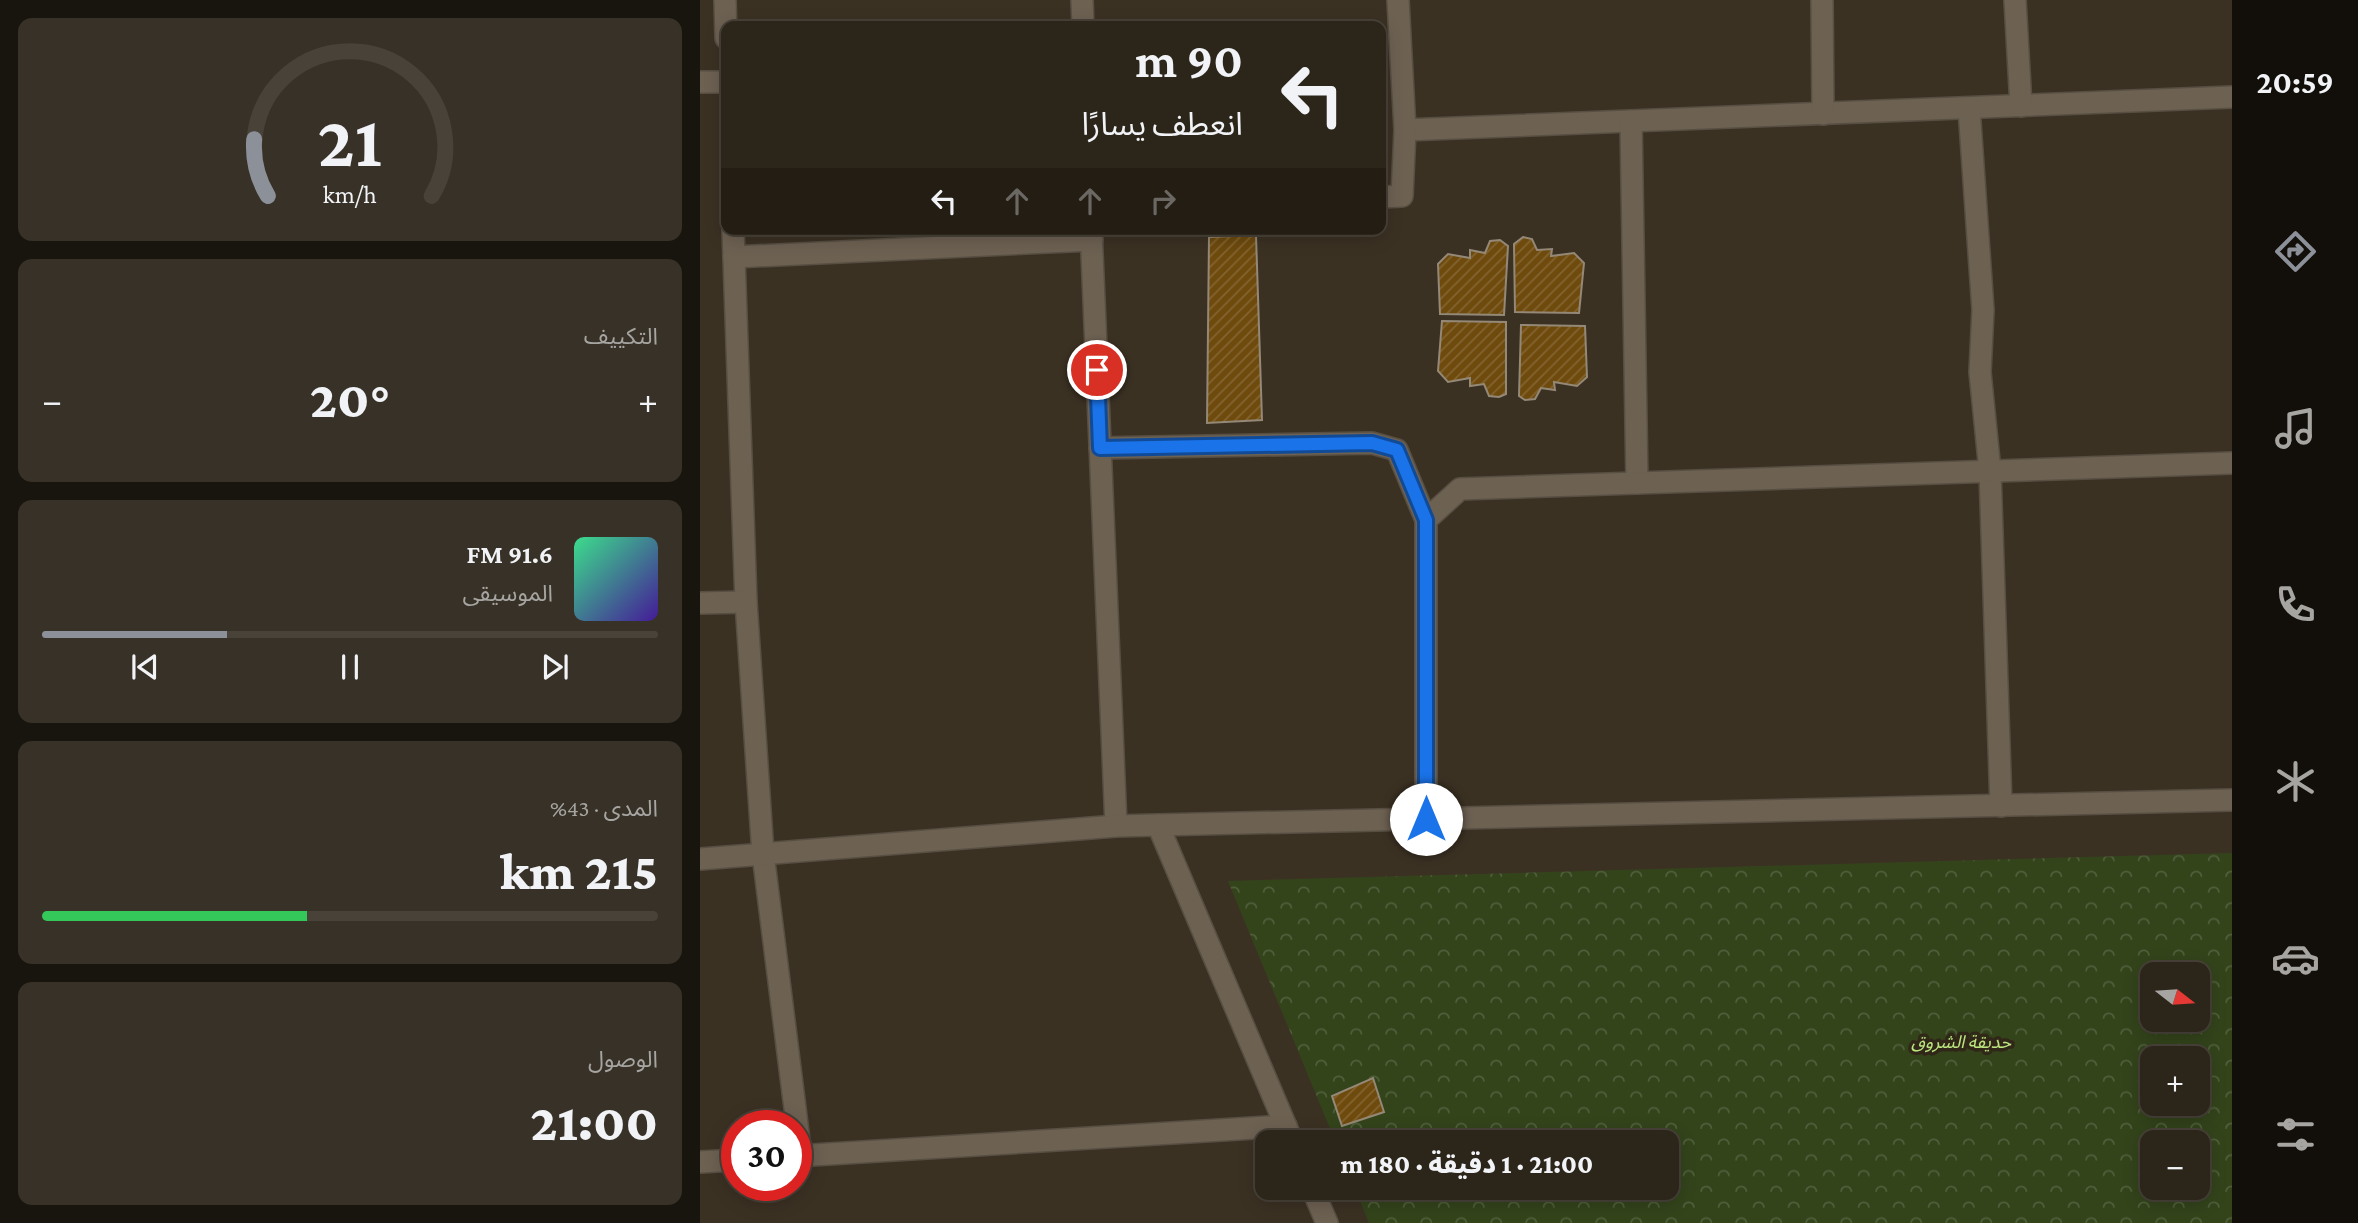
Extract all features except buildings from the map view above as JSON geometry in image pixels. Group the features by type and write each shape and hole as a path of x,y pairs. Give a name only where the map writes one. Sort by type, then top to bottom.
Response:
{"street":[{"path":"725,0 726,21"},
{"path":"1082,0 1083,21"},
{"path":"1386,197 1402,196 1405,130 1398,0"},
{"path":"1822,0 1823,114"},
{"path":"2015,0 2021,106"},
{"path":"700,82 721,82"},
{"path":"1405,130 2232,97"},
{"path":"1969,108 1983,310 1980,372 1990,471 2001,806"},
{"path":"1631,121 1637,483"},
{"path":"733,235 746,602 762,854 793,1110"},
{"path":"734,257 1076,235"},
{"path":"1092,235 1116,826"},
{"path":"1100,448 1372,443 1397,450 1426,520 1426,819"},
{"path":"1426,520 1460,489 2232,463"},
{"path":"700,603 746,602"},
{"path":"700,859 1116,826 2232,800"},
{"path":"1158,825 1287,1130"},
{"path":"812,1155 1255,1136"},
{"path":"700,1162 721,1161"},
{"path":"1317,1200 1327,1223"}],"green space":[{"name":"حديقة الشروق","path":"2232,853 2232,1223 1369,1223 1360,1200 1679,1200 1679,1130 1331,1130 1228,881"}],"route":[{"path":"1097,370 1100,448 1372,443 1397,450 1426,520 1426,819"}]}
